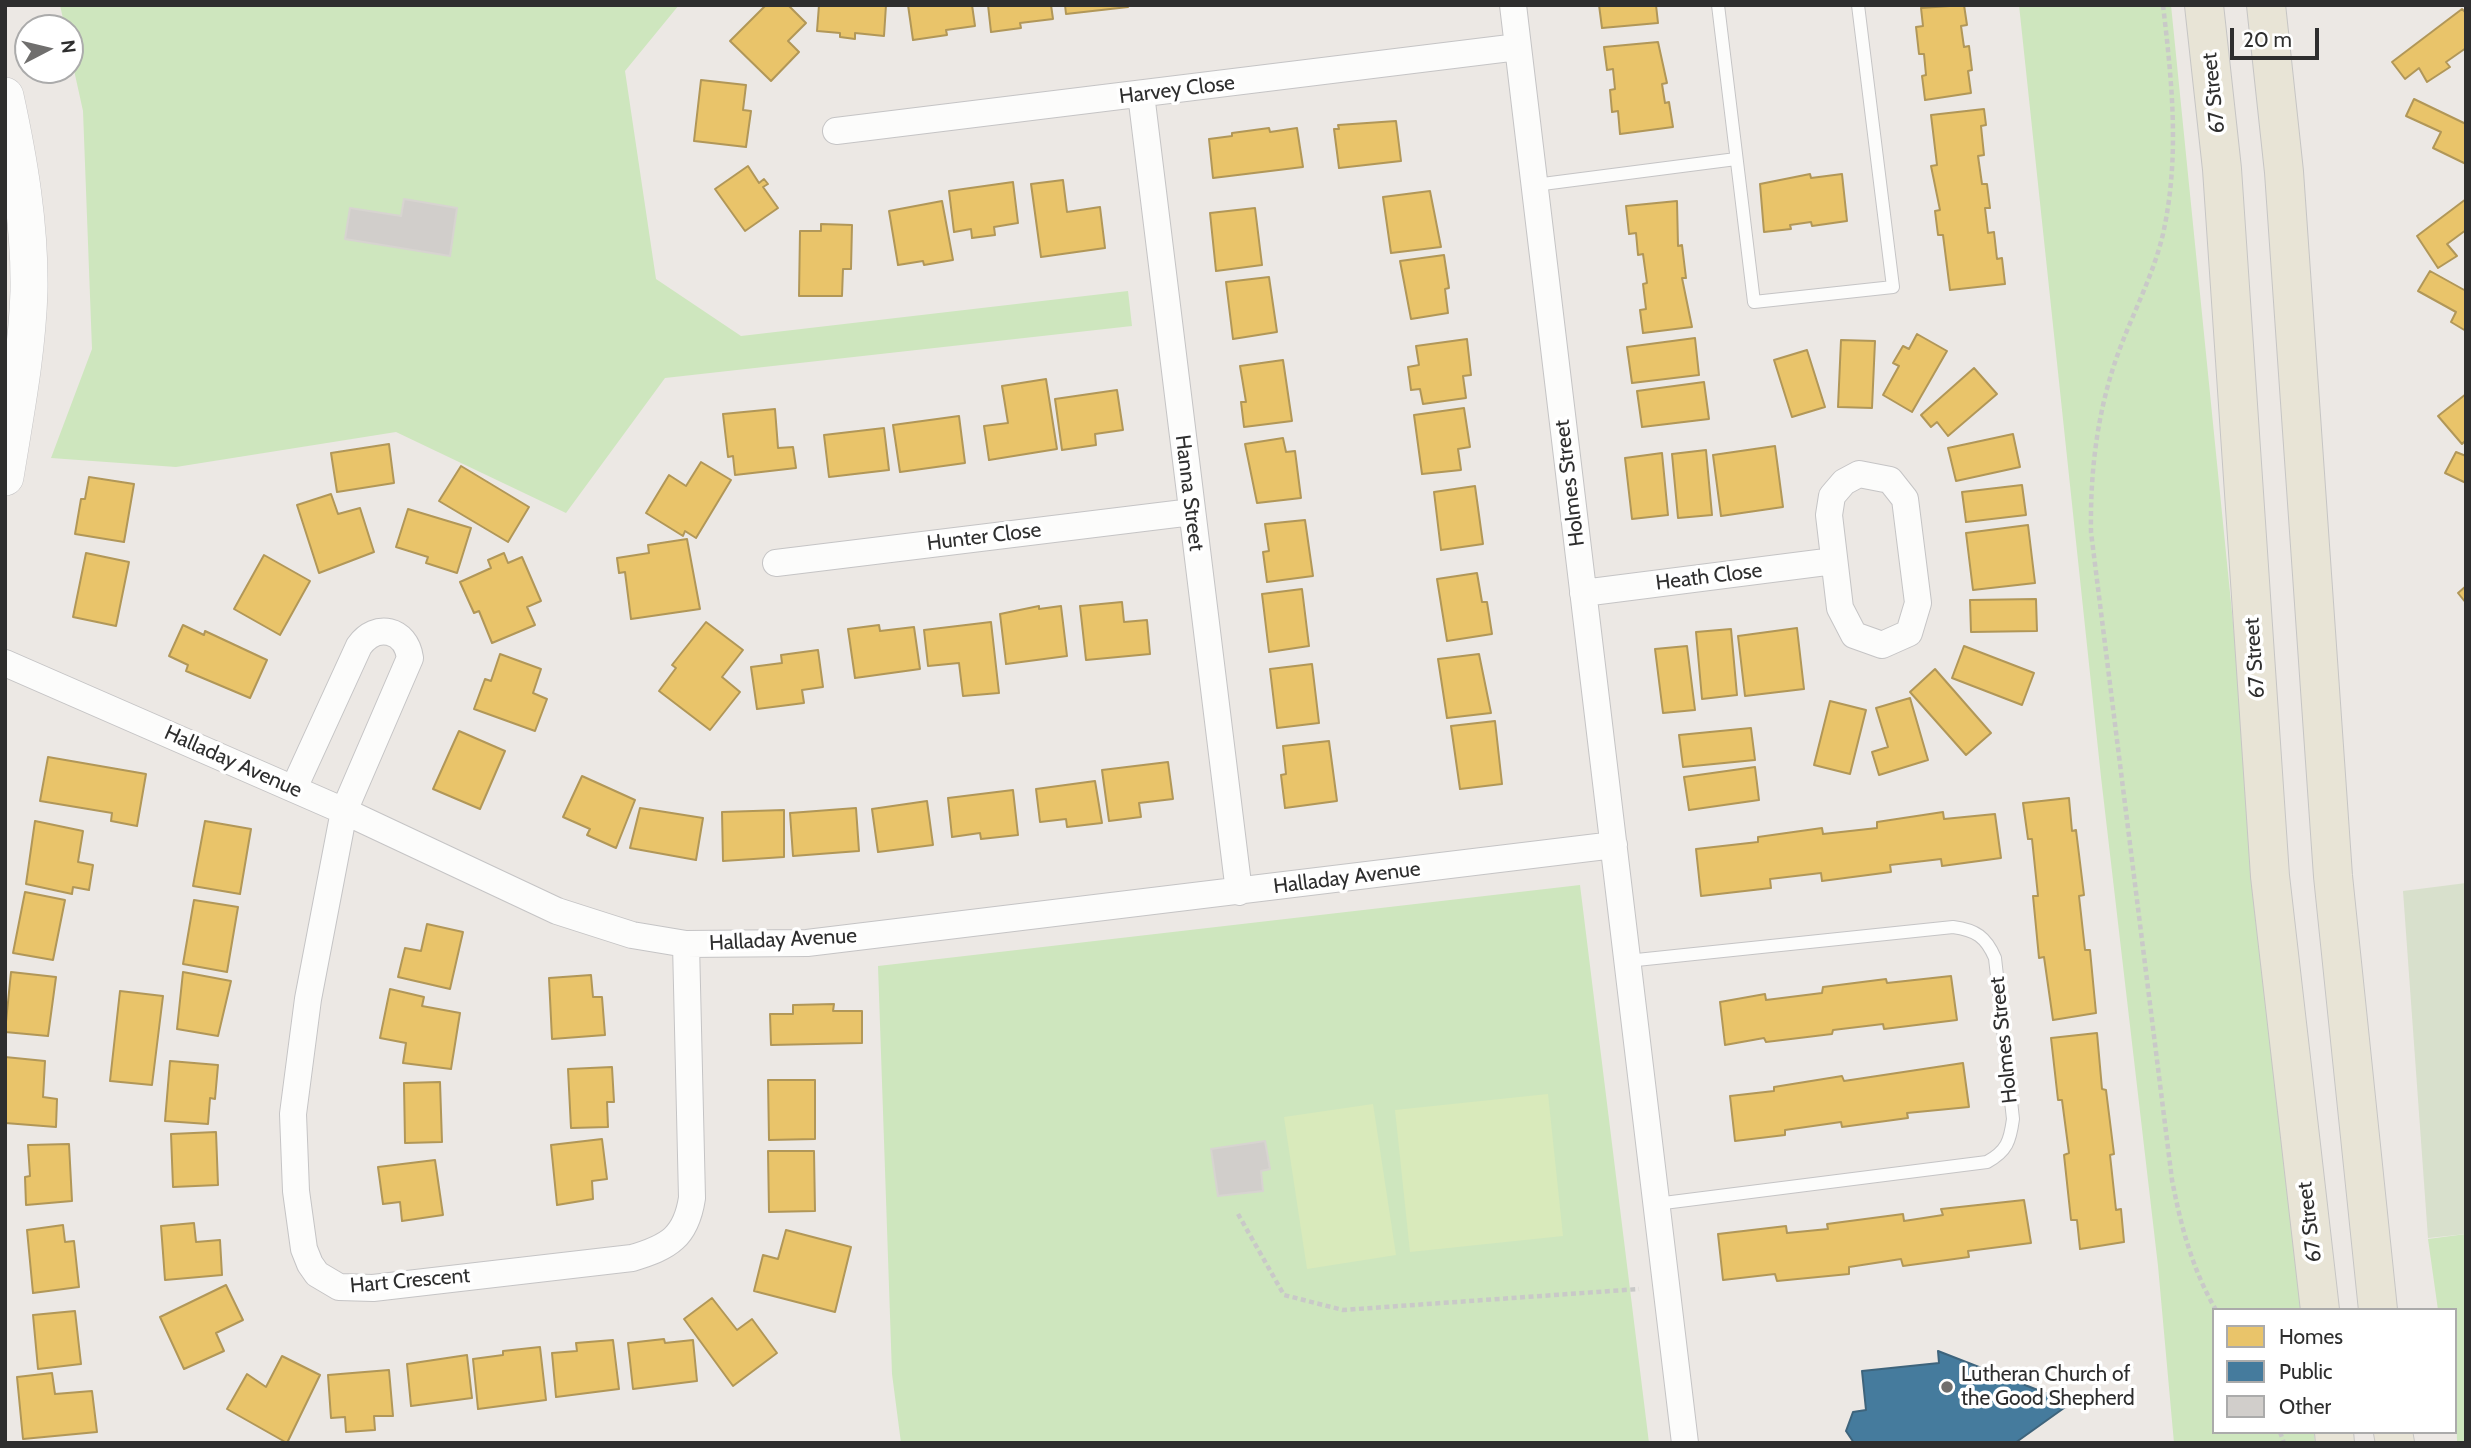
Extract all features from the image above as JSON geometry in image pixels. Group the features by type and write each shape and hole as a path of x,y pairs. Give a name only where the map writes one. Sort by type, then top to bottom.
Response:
{"main road":[{"name":"67 Street","path":"2204,5 2223,183 2270,876 2320,1308"},
{"path":"2266,5 2284,172 2333,876 2378,1308"}],"street":[{"name":"Holmes Street","path":"1513,5 1685,1443"},
{"name":"Harvey Close","path":"836,131 1518,47"},
{"name":"Hanna Street","path":"1141,94 1239,892"},
{"path":"5,96 23,188 27,236 26,339 11,402 5,477"},
{"path":"1859,474 1890,480 1905,499 1912,551 1918,603 1909,633 1882,645 1854,635 1840,608 1834,561 1829,515 1832,496 1844,482 1859,474"},
{"name":"Hunter Close","path":"776,563 1192,512"},
{"name":"Heath Close","path":"1583,593 1834,561"},
{"name":"Hart Crescent","path":"293,788 359,646 372,633 382,630 394,633 408,646 410,658 407,672 344,811 308,999 293,1114 296,1192 304,1250 317,1274 339,1287 373,1288 632,1258 650,1253 675,1238 684,1228 692,1198 686,944"},
{"name":"Halladay Avenue","path":"5,663 293,788 557,911 632,935 686,944 807,943 1614,845"}],"lane":[{"path":"1717,5 1755,302 1894,287 1858,5"},
{"path":"1535,185 1736,159"},
{"name":"Holmes Street","path":"1627,961 1954,927 1970,929 1987,941 1995,958 2013,1119 2010,1142 2002,1154 1987,1163 1656,1204"}],"path":[{"path":"2163,5 2174,111 2172,183 2163,235 2151,274 2121,344 2107,390 2091,472 2091,532 2172,1180 2181,1226 2191,1258 2215,1308"},
{"path":"1238,1214 1284,1295 1343,1310 1666,1287"}],"green space":[{"path":"60,5 679,5 625,71 656,279 741,336 1128,291 1132,326 665,378 566,513 396,432 176,467 51,458 92,349 83,111 77,84 84,84 84,14 62,14"},
{"path":"2019,5 2171,5 2302,1308 2212,1308 2212,1434 2314,1434 2315,1443 2174,1443 2158,1266 2101,777"},
{"path":"2466,883 2466,1234 2428,1238 2403,891"},
{"path":"1580,885 1649,1443 901,1443 892,1374 878,966"},
{"path":"1548,1094 1563,1236 1410,1252 1395,1110"},
{"path":"1373,1104 1396,1255 1307,1269 1284,1117"},
{"path":"2466,1234 2466,1443 2457,1443 2457,1308 2438,1308 2428,1239"}],"building: Homes":[{"path":"766,5 788,5 806,23 788,41 799,52 771,81 730,41"},
{"path":"819,5 886,5 884,36 855,33 855,39 840,37 840,33 817,31"},
{"path":"908,5 972,5 975,26 946,30 947,35 913,40"},
{"path":"988,5 1051,5 1053,19 1020,23 1021,28 991,32"},
{"path":"1065,5 1128,5 1128,7 1066,14"},
{"path":"1599,5 1656,5 1658,23 1602,28"},
{"path":"1964,5 1967,25 1961,26 1964,47 1969,46 1971,93 1925,100 1922,76 1926,75 1924,54 1919,54 1916,27 1923,26 1921,8"},
{"path":"2462,9 2466,13 2466,48 2446,62 2450,67 2427,82 2419,68 2405,79 2392,62"},
{"path":"1658,42 1667,83 1662,84 1665,103 1669,102 1673,127 1620,134 1618,111 1612,112 1610,90 1615,89 1613,69 1607,70 1604,47"},
{"path":"701,80 746,85 743,110 751,111 746,147 694,141"},
{"path":"2414,99 2466,124 2466,164 2433,148 2441,132 2406,116"},
{"path":"1984,109 1986,125 1981,126 1984,155 1978,156 1982,184 1987,184 1990,208 1985,208 1988,233 1994,232 1997,259 2002,258 2005,284 1950,290 1943,235 1938,235 1935,211 1940,210 1931,166 1937,165 1931,115"},
{"path":"1396,121 1401,161 1339,168 1334,129 1339,129 1338,125"},
{"path":"1269,128 1270,132 1297,128 1303,167 1213,178 1209,139"},
{"path":"748,166 759,183 764,179 768,184 763,187 778,208 745,231 715,189"},
{"path":"1810,174 1811,178 1842,174 1847,221 1812,226 1811,222 1790,225 1791,229 1764,232 1760,184"},
{"path":"1063,180 1067,212 1100,207 1105,248 1041,257 1031,184"},
{"path":"1013,182 1018,223 994,227 995,235 972,238 971,229 954,232 949,191"},
{"path":"1430,191 1441,247 1391,253 1383,197"},
{"path":"2466,199 2466,230 2447,244 2457,256 2438,268 2417,236"},
{"path":"942,201 953,260 924,265 923,261 898,265 889,211"},
{"path":"1677,201 1678,246 1682,245 1686,278 1682,278 1692,327 1643,333 1640,310 1646,309 1643,284 1647,283 1643,254 1638,255 1636,233 1629,234 1626,206"},
{"path":"1255,208 1262,265 1216,271 1210,213"},
{"path":"821,224 852,225 851,269 843,269 842,296 799,296 800,231 821,231"},
{"path":"1444,255 1449,288 1445,289 1448,313 1411,319 1400,261"},
{"path":"2430,271 2466,291 2466,331 2451,322 2456,312 2418,291"},
{"path":"1269,277 1277,332 1233,339 1226,282"},
{"path":"1917,334 1947,351 1912,412 1883,395 1899,366 1893,363 1903,346 1909,349"},
{"path":"1695,338 1699,375 1632,383 1627,347"},
{"path":"1467,339 1471,375 1463,376 1466,398 1423,404 1420,389 1411,390 1408,367 1419,365 1416,346"},
{"path":"1841,340 1875,341 1872,408 1838,407"},
{"path":"1807,350 1825,407 1792,417 1774,360"},
{"path":"1283,360 1292,421 1244,427 1241,402 1246,402 1240,366"},
{"path":"1974,368 1997,394 1948,436 1937,422 1931,427 1921,415"},
{"path":"1046,379 1057,449 989,460 984,426 1008,423 1002,386"},
{"path":"1704,382 1709,419 1642,427 1637,391"},
{"path":"1117,390 1123,430 1095,434 1096,445 1062,450 1055,399"},
{"path":"2466,394 2466,440 2462,444 2438,416"},
{"path":"1464,408 1470,447 1458,449 1461,470 1422,474 1414,415"},
{"path":"775,409 778,448 793,447 796,468 735,475 733,456 728,457 723,414"},
{"path":"959,416 965,463 900,472 893,425"},
{"path":"884,428 889,470 829,477 824,435"},
{"path":"2013,434 2020,467 1956,481 1948,448"},
{"path":"1283,438 1286,452 1295,451 1301,498 1257,503 1245,444"},
{"path":"389,444 394,483 337,492 331,453"},
{"path":"1775,446 1783,507 1721,516 1713,455"},
{"path":"1706,450 1712,515 1678,518 1672,454"},
{"path":"2456,452 2466,456 2466,483 2445,473"},
{"path":"1662,453 1668,515 1632,519 1625,458"},
{"path":"701,462 731,480 696,538 685,531 683,536 646,513 669,475 686,486"},
{"path":"461,466 529,507 508,542 439,501"},
{"path":"89,477 134,484 124,542 75,534 81,499 85,499"},
{"path":"2022,485 2026,515 1966,522 1962,492"},
{"path":"1475,486 1483,544 1441,550 1434,492"},
{"path":"331,494 338,514 360,508 374,552 319,573 297,505"},
{"path":"408,509 471,528 457,573 426,563 428,557 396,547"},
{"path":"1305,520 1313,576 1267,582 1263,552 1269,551 1265,524"},
{"path":"2028,525 2035,583 1973,590 1966,533"},
{"path":"687,539 700,609 631,619 625,572 619,573 617,558 649,553 648,545"},
{"path":"86,553 129,562 116,626 73,617"},
{"path":"504,553 508,563 522,557 541,601 527,607 535,625 492,643 479,611 474,613 460,582 491,568 488,560"},
{"path":"264,555 310,581 280,635 234,609"},
{"path":"1477,573 1482,602 1487,602 1492,634 1447,641 1437,579"},
{"path":"2466,586 2466,603 2458,593"},
{"path":"1302,589 1309,646 1269,652 1262,594"},
{"path":"2036,599 2037,631 1971,632 1970,600"},
{"path":"1122,602 1124,622 1147,620 1150,654 1086,660 1080,606"},
{"path":"1039,606 1039,609 1061,606 1067,656 1006,664 1000,614"},
{"path":"706,622 743,650 722,677 740,692 710,730 659,691 676,668 672,665"},
{"path":"991,622 999,693 963,696 959,663 928,666 924,630"},
{"path":"183,625 204,635 205,631 267,660 250,698 186,671 188,665 169,656"},
{"path":"879,625 880,631 914,627 920,669 855,678 848,629"},
{"path":"1797,628 1804,689 1745,696 1738,636"},
{"path":"1731,629 1737,695 1702,699 1696,632"},
{"path":"1687,646 1695,710 1663,713 1655,649"},
{"path":"1964,646 2034,673 2022,705 1952,678"},
{"path":"818,650 823,687 802,690 804,703 757,709 751,667 782,663 781,655"},
{"path":"500,654 541,669 533,693 547,699 535,731 474,709 485,679 491,681"},
{"path":"1479,654 1491,713 1447,718 1438,659"},
{"path":"1312,664 1319,723 1277,728 1270,669"},
{"path":"1935,669 1991,733 1966,755 1910,692"},
{"path":"1910,698 1928,760 1879,775 1872,752 1888,747 1876,708"},
{"path":"1830,701 1866,710 1850,774 1814,765"},
{"path":"1495,721 1502,784 1460,789 1451,726"},
{"path":"1751,728 1755,760 1683,767 1679,735"},
{"path":"459,731 505,751 480,809 433,789"},
{"path":"1329,741 1337,801 1285,808 1281,775 1286,774 1283,746"},
{"path":"48,757 146,774 137,826 111,821 112,813 40,801"},
{"path":"1168,762 1173,799 1139,803 1141,817 1109,821 1102,770"},
{"path":"1755,767 1759,800 1689,810 1684,777"},
{"path":"582,776 635,800 616,848 587,835 590,829 563,817"},
{"path":"1095,781 1102,823 1067,827 1066,819 1040,822 1036,789"},
{"path":"1013,790 1018,835 981,839 980,833 952,837 948,798"},
{"path":"2069,798 2084,895 2079,896 2085,950 2090,950 2096,1013 2053,1020 2044,957 2039,958 2033,896 2038,896 2032,839 2028,839 2023,803"},
{"path":"927,801 933,845 878,852 872,809"},
{"path":"640,808 703,818 696,860 630,848"},
{"path":"856,808 859,851 793,856 790,813"},
{"path":"784,810 784,857 723,861 722,812"},
{"path":"1943,812 1944,819 1995,814 2001,858 1942,866 1941,859 1890,865 1891,872 1822,881 1821,873 1770,879 1771,888 1701,896 1696,849 1758,842 1758,837 1822,828 1823,834 1877,828 1877,822"},
{"path":"35,821 83,831 78,862 93,865 89,890 73,887 72,894 26,884"},
{"path":"205,821 251,829 240,894 193,886"},
{"path":"25,892 65,900 53,960 13,953"},
{"path":"194,900 238,907 227,972 183,964"},
{"path":"427,924 463,932 450,989 398,977 405,948 421,951"},
{"path":"11,972 56,977 48,1036 5,1032"},
{"path":"183,972 231,981 218,1036 177,1029"},
{"path":"591,975 593,997 602,997 605,1035 552,1039 549,978"},
{"path":"1951,976 1957,1020 1884,1029 1883,1024 1833,1030 1832,1034 1766,1042 1764,1038 1725,1045 1720,1002 1765,994 1766,1000 1822,993 1823,987 1886,979 1887,983"},
{"path":"390,989 424,997 422,1006 460,1013 451,1069 403,1063 406,1043 380,1038"},
{"path":"120,991 163,996 152,1085 110,1081"},
{"path":"834,1004 833,1011 862,1011 862,1043 771,1045 770,1014 793,1014 793,1005"},
{"path":"2097,1033 2102,1089 2106,1090 2114,1154 2110,1155 2116,1210 2121,1209 2124,1242 2080,1249 2077,1220 2071,1220 2064,1155 2069,1153 2062,1100 2058,1100 2051,1038"},
{"path":"5,1057 45,1061 43,1097 57,1099 56,1127 5,1123"},
{"path":"170,1061 218,1065 215,1099 210,1098 208,1124 165,1121"},
{"path":"1963,1063 1969,1107 1907,1113 1908,1118 1842,1127 1841,1122 1785,1130 1785,1135 1735,1141 1730,1096 1774,1091 1774,1087 1842,1076 1844,1081"},
{"path":"612,1067 614,1102 607,1102 608,1127 571,1128 568,1069"},
{"path":"768,1080 815,1080 815,1139 769,1140"},
{"path":"440,1082 442,1142 405,1143 404,1083"},
{"path":"216,1132 218,1185 173,1187 171,1134"},
{"path":"602,1139 607,1179 592,1181 593,1199 557,1205 551,1145"},
{"path":"69,1144 72,1201 26,1205 25,1177 30,1176 28,1145"},
{"path":"768,1151 814,1151 815,1211 769,1212"},
{"path":"435,1160 443,1215 402,1221 400,1202 383,1204 378,1167"},
{"path":"2024,1200 2031,1243 1968,1251 1969,1257 1903,1266 1901,1259 1849,1267 1849,1274 1777,1281 1775,1274 1723,1280 1718,1234 1786,1226 1787,1233 1828,1229 1827,1224 1903,1214 1904,1221 1943,1215 1941,1209"},
{"path":"194,1223 196,1242 220,1240 222,1275 165,1280 161,1226"},
{"path":"63,1225 65,1242 74,1241 79,1287 33,1293 27,1230"},
{"path":"786,1230 851,1247 835,1312 754,1291 763,1255 778,1259"},
{"path":"226,1285 243,1320 216,1333 224,1351 184,1369 160,1317"},
{"path":"712,1298 737,1330 752,1319 777,1353 733,1386 684,1319"},
{"path":"75,1311 81,1364 38,1369 33,1315"},
{"path":"664,1339 665,1343 693,1340 697,1381 633,1389 628,1343"},
{"path":"613,1340 619,1389 556,1397 552,1353 577,1351 576,1343"},
{"path":"540,1347 546,1400 478,1409 473,1359 503,1355 503,1351"},
{"path":"467,1355 472,1398 411,1406 407,1364"},
{"path":"282,1356 320,1375 287,1443 227,1409 247,1374 266,1387"},
{"path":"389,1370 393,1416 374,1416 375,1430 346,1432 345,1417 331,1418 328,1375"},
{"path":"52,1373 55,1394 92,1391 97,1432 23,1439 17,1377"}],"building: Public":[{"name":"Lutheran Church of the Good Shepherd","path":"1938,1351 2071,1403 2015,1443 1854,1443 1846,1431 1853,1412 1866,1410 1862,1371 1939,1363"}],"building: Other":[{"path":"404,199 457,208 450,256 345,239 350,208 401,216"},
{"path":"1265,1141 1270,1169 1261,1171 1263,1191 1218,1196 1211,1149"}],"place":[{"name":"Lutheran Church of the Good Shepherd","path":"1947,1387"}]}
